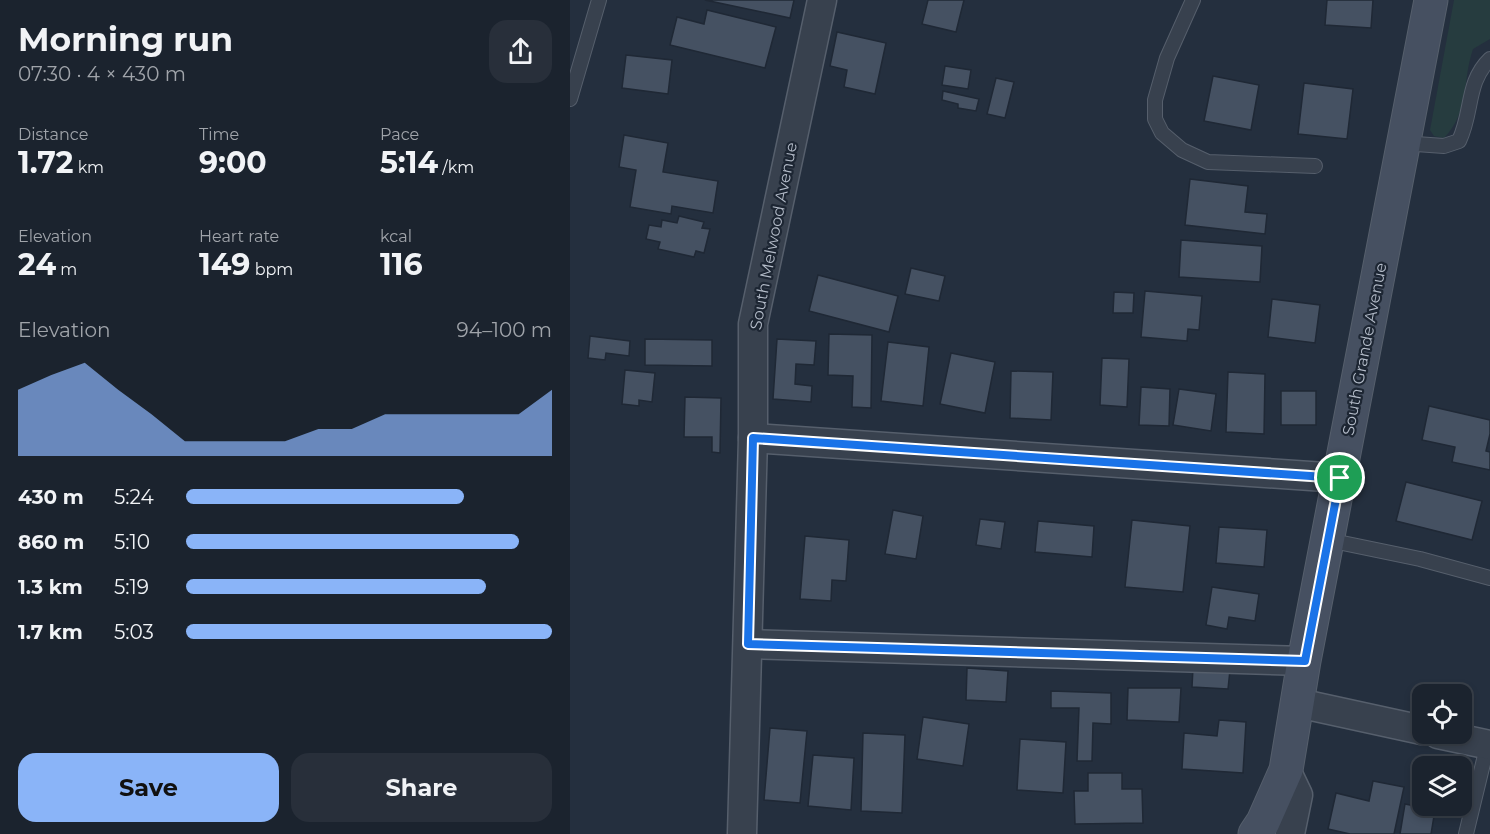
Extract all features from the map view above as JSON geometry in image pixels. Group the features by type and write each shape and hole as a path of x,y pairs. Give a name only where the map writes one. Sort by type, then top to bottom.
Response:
{"main road":[{"name":"South Grande Avenue","path":"1255,834 1263,822 1286,770 1402,143 1431,0"}],"street":[{"name":"South Melwood Avenue","path":"742,834 753,438 753,324 822,0"},
{"path":"753,438 1340,478"},
{"path":"748,644 1305,661"},
{"path":"1298,703 1412,728"},
{"path":"1472,739 1489,741"},
{"path":"1286,770 1298,795 1290,834"}],"lane":[{"path":"570,99 599,0"},
{"path":"1193,0 1167,58 1155,100 1155,119 1162,133 1182,150 1208,162 1315,166"},
{"path":"1402,143 1444,146 1459,141 1466,126 1474,84 1481,68 1490,59"},
{"path":"1328,540 1420,559 1490,578"},
{"path":"1466,834 1489,741"}],"green space":[{"path":"1454,0 1490,0 1490,39 1473,49 1462,106 1452,128 1444,138 1434,136 1430,130"}],"building":[{"path":"705,0 794,0 790,18"},
{"path":"928,0 964,0 956,32 922,24"},
{"path":"1327,0 1373,0 1371,28 1325,25"},
{"path":"707,10 776,27 765,68 670,45 677,17 704,24"},
{"path":"837,32 886,43 875,94 844,87 847,70 830,66"},
{"path":"626,55 672,60 668,94 622,88"},
{"path":"945,66 971,70 968,89 942,85"},
{"path":"1213,76 1259,85 1251,130 1204,121"},
{"path":"996,78 1014,82 1005,118 987,114"},
{"path":"1304,83 1353,89 1347,139 1298,134"},
{"path":"943,91 979,99 976,111 958,108 958,104 942,100"},
{"path":"624,135 668,143 663,172 718,181 713,213 672,206 671,214 630,207 636,170 619,167"},
{"path":"1190,179 1248,186 1245,212 1267,214 1265,234 1185,225"},
{"path":"679,216 704,222 702,228 710,229 704,253 696,251 694,257 658,249 660,242 646,239 649,225 661,227 662,220 677,223"},
{"path":"1181,240 1262,246 1260,282 1179,277"},
{"path":"911,268 945,276 939,301 905,294"},
{"path":"818,275 898,296 889,332 809,311"},
{"path":"1145,291 1202,296 1199,330 1188,329 1187,341 1141,337"},
{"path":"1114,292 1134,293 1133,313 1113,313"},
{"path":"1272,299 1320,305 1315,343 1268,337"},
{"path":"829,334 872,335 871,408 852,407 853,376 828,375"},
{"path":"590,336 630,341 629,356 606,353 605,360 588,358"},
{"path":"645,339 712,340 712,366 645,365"},
{"path":"777,339 816,341 814,365 796,364 795,384 812,386 811,402 773,399"},
{"path":"888,342 929,347 923,406 881,401"},
{"path":"951,353 995,362 985,413 940,404"},
{"path":"1102,358 1129,359 1127,407 1100,405"},
{"path":"625,370 655,373 652,402 639,400 639,406 622,404"},
{"path":"1011,371 1053,372 1051,420 1010,418"},
{"path":"1228,372 1265,374 1264,434 1226,432"},
{"path":"1141,387 1170,389 1169,426 1139,425"},
{"path":"1179,389 1216,394 1211,431 1173,425"},
{"path":"1281,391 1316,391 1316,425 1281,425"},
{"path":"685,397 721,398 720,453 712,452 712,437 684,437"},
{"path":"1429,406 1490,420 1486,451 1490,452 1490,470 1452,462 1455,447 1422,440"},
{"path":"1406,482 1482,501 1472,540 1396,521"},
{"path":"893,510 923,516 916,559 885,554"},
{"path":"980,519 1005,522 1001,549 976,545"},
{"path":"1132,520 1190,526 1183,592 1125,587"},
{"path":"1038,521 1094,526 1092,557 1035,552"},
{"path":"1219,527 1267,530 1264,567 1216,563"},
{"path":"805,536 849,540 846,581 832,580 831,601 800,599"},
{"path":"1212,587 1259,594 1255,621 1229,617 1227,629 1206,625"},
{"path":"967,668 1008,671 1006,702 966,700"},
{"path":"1193,668 1230,670 1228,689 1192,687"},
{"path":"1128,688 1181,688 1179,722 1127,720"},
{"path":"1051,691 1111,693 1111,724 1093,723 1092,761 1077,761 1079,708 1051,708"},
{"path":"923,717 969,724 963,766 917,759"},
{"path":"1219,720 1246,722 1243,773 1182,769 1184,733 1217,736"},
{"path":"770,728 807,731 800,803 764,800"},
{"path":"863,733 905,735 902,813 861,811"},
{"path":"1020,739 1066,742 1063,793 1017,790"},
{"path":"813,755 854,758 851,810 808,806"},
{"path":"1088,773 1122,773 1122,789 1142,789 1143,823 1075,824 1074,791 1088,791"},
{"path":"1373,781 1404,787 1394,834 1350,834 1328,829 1336,793 1369,801"},
{"path":"1405,804 1412,805 1412,816 1434,816 1431,834 1400,834"}],"route":[{"path":"753,438 1340,478 1305,661 748,644 753,438"}]}
